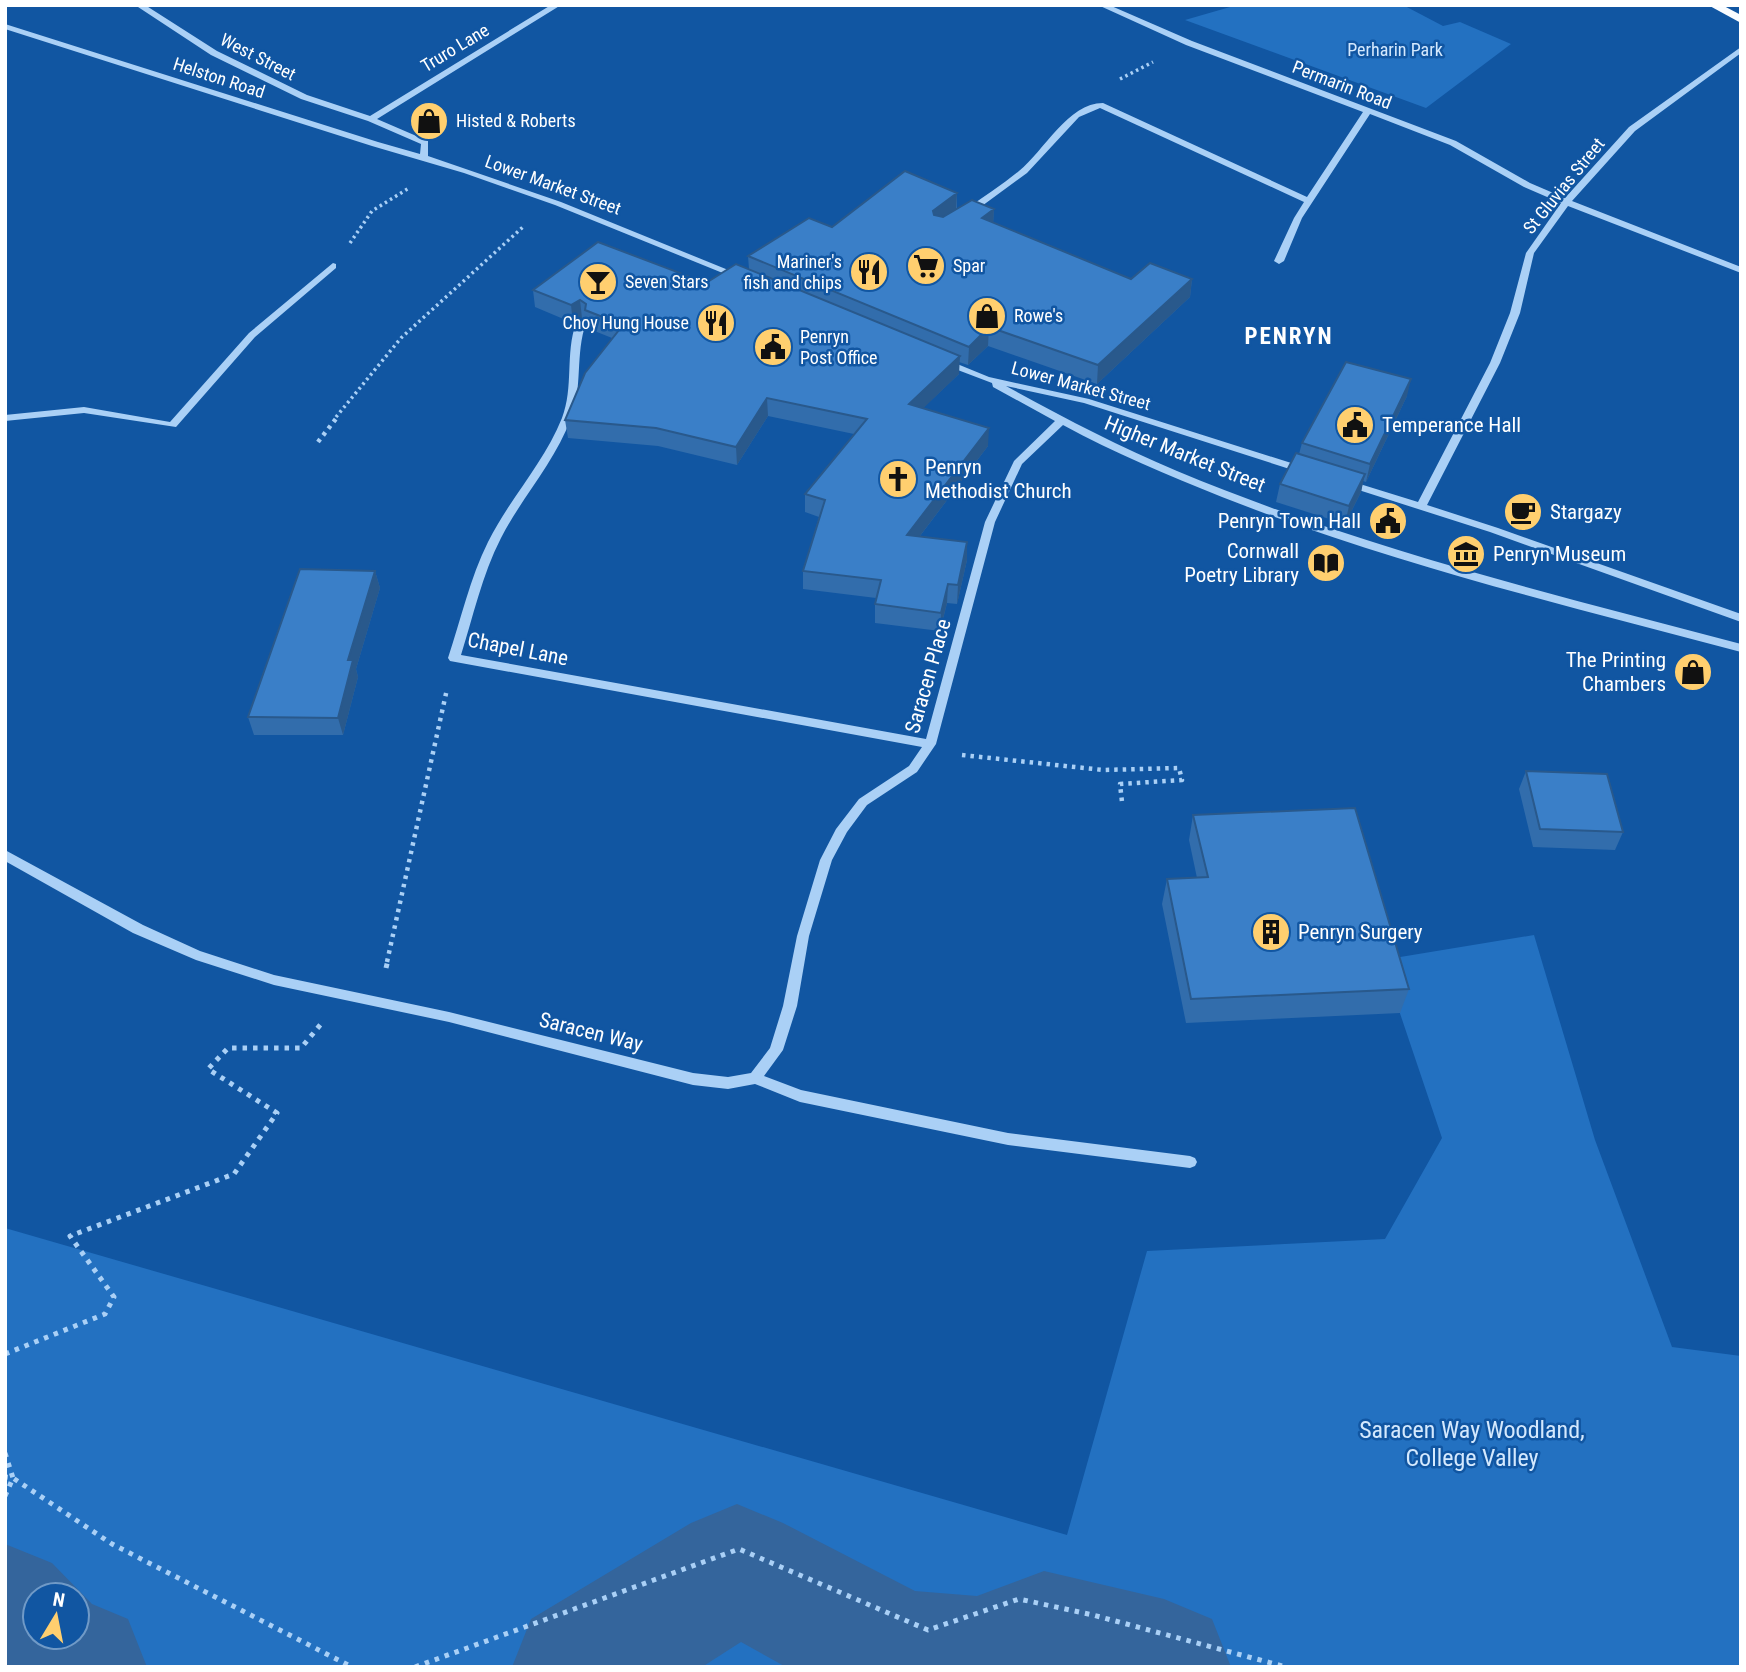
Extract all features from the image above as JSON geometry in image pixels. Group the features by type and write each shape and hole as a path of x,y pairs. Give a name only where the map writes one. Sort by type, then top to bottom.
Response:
{"main road":[{"path":"1713,5 1741,20"}],"street":[{"name":"West Street","path":"139,5 214,53 304,97 371,119 425,143 424,156"},
{"name":"Truro Lane","path":"371,119 556,5"},
{"name":"Permarin Road","path":"1102,5 1189,43 1453,143 1527,185 1741,270"},
{"name":"Helston Road","path":"5,26 375,144 424,156"},
{"name":"St Gluvias Street","path":"1422,505 1495,363 1515,313 1530,253 1566,202 1632,129 1741,49"},
{"path":"963,215 1024,171 1076,115 1100,105 1310,202"},
{"path":"1279,261 1298,218 1368,111"},
{"name":"Lower Market Street","path":"424,156 749,281"},
{"path":"5,418 84,410 172,425 252,335 333,266"},
{"name":"Chapel Lane","path":"581,323 572,355 571,406 554,449 494,541 454,658 928,748"},
{"name":"Lower Market Street","path":"937,359 986,379 1086,401 1320,475"},
{"name":"Higher Market Street","path":"986,379 1060,422 1247,501 1333,532 1498,584 1741,648"},
{"name":"Saracen Place","path":"755,1078 776,1049 790,1006 803,936 826,860 842,829 863,802 913,769 928,748 990,522 1018,463 1060,422"},
{"path":"1332,479 1422,505 1741,618"},
{"name":"Saracen Way","path":"5,855 138,929 196,955 274,980 449,1017 693,1079 728,1083 755,1078 800,1096 1008,1139 1190,1163"}],"path":[{"path":"1100,105 1119,80 1189,43"},
{"path":"333,266 372,211 448,165"},
{"path":"318,442 401,338 552,203"},
{"path":"379,1003 454,658"},
{"path":"928,748 1103,770 1179,768 1182,780 1120,784 1122,802"},
{"path":"5,1354 106,1314 114,1297 70,1236 234,1174 276,1113 208,1069 228,1048 301,1048 343,996"},
{"path":"5,1453 13,1478 5,1496"},
{"path":"5,1477 13,1478 112,1544 352,1667"},
{"path":"415,1667 739,1549 928,1630 1019,1599 1093,1615 1286,1667"}],"green space":[{"name":"Perharin Park","path":"1237,5 1403,5 1443,26 1460,22 1511,44 1426,108 1185,20"},
{"name":"Saracen Way Woodland, College Valley","path":"1534,935 1595,1140 1672,1347 1741,1356 1741,1667 5,1667 5,1228 1067,1535 1147,1251 1385,1239 1442,1138 1382,960"}],"building":[{"path":"905,171 957,193 933,211 934,215 943,217 972,200 994,209 982,218 1131,279 1150,263 1192,279 1098,365 989,327 969,347 748,256 809,218 832,227"},
{"path":"598,242 706,283 736,264 960,356 909,404 989,428 907,535 967,542 958,585 948,584 941,613 875,604 881,580 803,571 825,500 805,494 867,419 767,398 736,447 656,428 565,420 585,373 623,325 585,310 586,304 580,300 571,305 533,290"},
{"name":"Temperance Hall","path":"1346,362 1411,379 1370,464 1302,443"},
{"path":"1296,453 1365,474 1349,506 1280,484"},
{"path":"300,569 375,571 348,660 353,660 338,718 248,717"},
{"path":"1526,771 1607,774 1623,832 1540,829"},
{"name":"Penryn Surgery","path":"1355,808 1409,989 1191,999 1167,879 1208,877 1193,815"}],"waterway":[{"path":"579,1667 737,1569 904,1657 977,1663 1044,1638 1164,1667"},
{"path":"5,1610 48,1656 80,1667"}],"place":[{"name":"Histed & Roberts","path":"429,121"},
{"name":"Spar","path":"926,266"},
{"name":"Mariner's fish and chips","path":"869,272"},
{"name":"Seven Stars","path":"598,282"},
{"name":"Rowe's","path":"987,316"},
{"name":"Choy Hung House","path":"716,323"},
{"name":"Penryn Post Office","path":"773,347"},
{"name":"Temperance Hall","path":"1355,425"},
{"name":"Penryn Methodist Church","path":"898,479"},
{"name":"Stargazy","path":"1523,512"},
{"name":"Penryn Town Hall","path":"1388,521"},
{"name":"Penryn Museum","path":"1466,554"},
{"name":"Cornwall Poetry Library","path":"1326,563"},
{"name":"The Printing Chambers","path":"1693,672"},
{"name":"Penryn Surgery","path":"1271,932"}],"district":[{"name":"PENRYN","path":"1289,336"}]}
